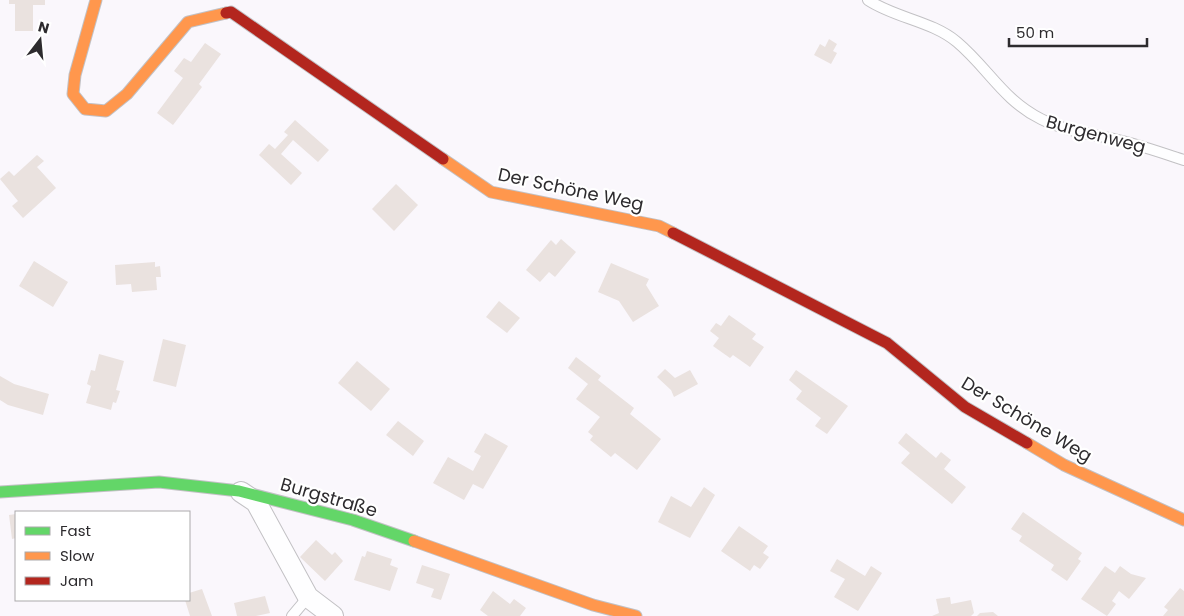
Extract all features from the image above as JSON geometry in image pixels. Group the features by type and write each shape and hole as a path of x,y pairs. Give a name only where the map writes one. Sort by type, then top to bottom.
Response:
{"street":[{"name":"Der Schöne Weg","path":"96,0 74,75 73,94 85,109 106,112 127,94 188,22 231,12 491,192 659,226 887,343 965,407 1064,465 1184,520"},
{"name":"Burgstraße","path":"0,492 158,482 239,491 353,520 593,605 636,616"},
{"path":"239,491 256,502 308,596 333,616"}],"lane":[{"name":"Burgenweg","path":"868,0 899,16 944,33 958,42 1008,98 1042,120 1062,128 1135,144 1184,160"},
{"path":"292,616 308,596"}],"building":[{"path":"9,0 45,0 45,5 33,5 33,31 15,31 15,4 9,4"},
{"path":"829,39 837,44 833,51 837,53 831,64 814,55 820,44 825,47"},
{"path":"205,43 221,54 199,84 202,87 173,125 157,113 183,78 174,71 184,58 191,62"},
{"path":"295,120 329,150 318,162 293,140 281,154 302,173 291,185 259,155 269,144 275,149 288,135 284,132"},
{"path":"37,155 44,161 37,167 56,188 23,218 12,206 18,201 0,179 9,171 14,176"},
{"path":"396,184 418,205 394,231 372,209"},
{"path":"561,239 576,252 555,277 549,272 540,282 526,270 551,240 556,245"},
{"path":"34,261 68,282 53,307 19,286"},
{"path":"155,262 155,267 160,266 161,277 156,277 157,290 132,292 131,284 116,285 115,265"},
{"path":"611,263 649,279 646,285 659,306 633,322 619,301 598,292"},
{"path":"499,301 520,318 507,333 486,317"},
{"path":"729,315 756,334 752,339 764,347 750,367 733,355 730,358 713,346 719,338 710,331 716,323 721,326"},
{"path":"163,339 186,345 176,387 153,381"},
{"path":"99,354 124,361 116,390 120,391 116,403 113,402 111,410 86,403 91,386 87,384 91,370 95,371"},
{"path":"576,357 601,376 598,380 634,408 630,414 661,439 637,470 615,453 611,457 590,440 593,436 588,432 600,417 576,399 588,384 568,368"},
{"path":"357,361 390,389 371,411 338,383"},
{"path":"665,369 675,378 690,370 698,384 674,397 671,390 657,377"},
{"path":"796,370 848,406 827,434 815,426 821,418 796,399 802,391 789,380"},
{"path":"0,376 14,384 49,394 43,415 8,405 0,400"},
{"path":"398,421 424,441 413,456 386,435"},
{"path":"485,433 508,446 483,489 473,484 464,500 433,483 448,457 473,471 481,456 474,452"},
{"path":"906,433 936,458 941,452 951,460 944,469 966,487 952,504 901,463 910,453 898,443"},
{"path":"704,487 715,495 690,538 658,522 671,496 691,507"},
{"path":"1023,512 1082,553 1078,559 1081,561 1067,581 1051,570 1054,565 1019,541 1022,536 1011,529"},
{"path":"15,514 15,538 12,539 9,515"},
{"path":"739,526 768,546 763,553 769,557 760,569 754,565 750,571 721,551"},
{"path":"316,540 332,555 335,552 343,561 325,581 300,557"},
{"path":"367,551 392,559 390,565 398,568 390,591 354,580 362,556 365,557"},
{"path":"837,559 865,576 871,566 882,573 858,611 834,597 845,579 830,571"},
{"path":"422,565 450,574 441,600 431,597 434,589 416,583"},
{"path":"1105,566 1115,573 1120,566 1131,574 1146,578 1129,599 1119,591 1112,601 1116,604 1107,616 1081,599"},
{"path":"1180,588 1184,591 1184,616 1163,616 1168,610 1164,607"},
{"path":"202,589 212,616 190,616 185,601 190,601 190,593"},
{"path":"493,591 510,604 514,599 526,608 520,616 488,616 480,610"},
{"path":"265,596 270,613 256,616 237,616 234,603"},
{"path":"950,597 951,604 971,600 974,613 971,616 932,616 939,613 936,599"},
{"path":"993,612 998,616 977,616 980,613"}],"traffic: fast":[{"path":"0,492 159,482 239,491 353,520 414,541"}],"traffic: slow":[{"path":"96,0 75,75 73,94 85,109 106,111 127,94 188,22 226,13"},
{"path":"443,159 491,192 659,226 673,233"},
{"path":"1027,443 1064,465 1184,520"},
{"path":"414,541 593,605 636,616"}],"traffic: jam":[{"path":"226,13 231,12 443,159"},
{"path":"673,233 887,343 965,407 1027,443"}]}
